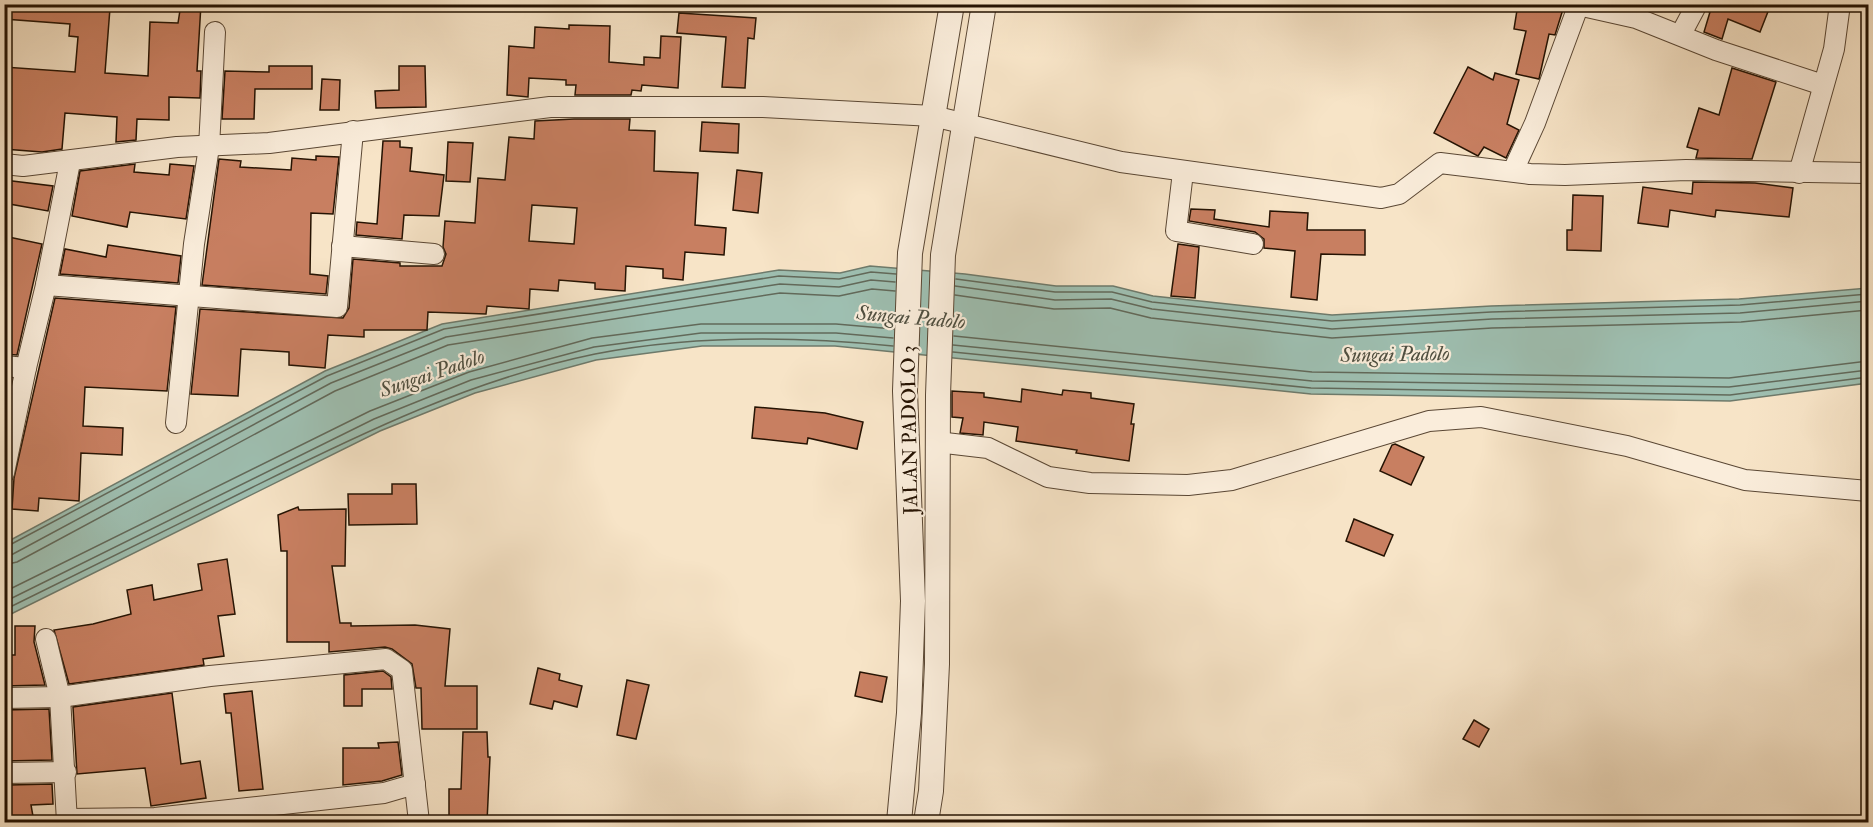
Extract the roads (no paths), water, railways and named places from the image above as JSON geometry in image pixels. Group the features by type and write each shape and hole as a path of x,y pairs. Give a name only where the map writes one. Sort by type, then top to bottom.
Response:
{"street":[{"name":"JALAN PADOLO 3","path":"899,822 909,712 913,601 905,391 910,253 952,4"},
{"name":"JALAN PADOLO 3","path":"931,820 937,664 938,394 943,255 984,4"},
{"path":"1681,34 1697,4"},
{"path":"1799,172 1834,49 1840,4"},
{"path":"1513,171 1535,123 1579,5 1636,18 1681,34 1716,50 1823,85"},
{"path":"176,423 188,296 209,147 215,32"},
{"path":"4,164 23,166 177,147 269,143 550,107 763,107 933,116 1121,162 1381,198 1399,194 1440,163 1565,175 1686,170 1869,172"},
{"path":"46,285 337,307 352,131"},
{"path":"4,473 46,285 70,162"},
{"path":"1183,172 1176,231 1253,244"},
{"path":"342,246 434,254"},
{"path":"4,366 26,368"},
{"path":"938,442 988,448 1048,477 1090,483 1188,485 1232,480 1429,421 1481,417 1627,446 1745,480 1869,491"},
{"path":"46,639 60,697 67,821 155,820 384,794 415,784"},
{"path":"4,698 60,697 210,676 386,659 402,670 419,822"},
{"path":"4,773 66,772"}],"water":[{"name":"Sungai Padolo","path":"870,266 965,274 1056,286 1113,286 1153,296 1332,315 1491,306 1739,299 1868,288 1868,383 1730,401 1311,394 835,346 702,346 596,360 475,393 380,431 5,617 5,543 325,371 442,324 779,270 840,273"}]}
